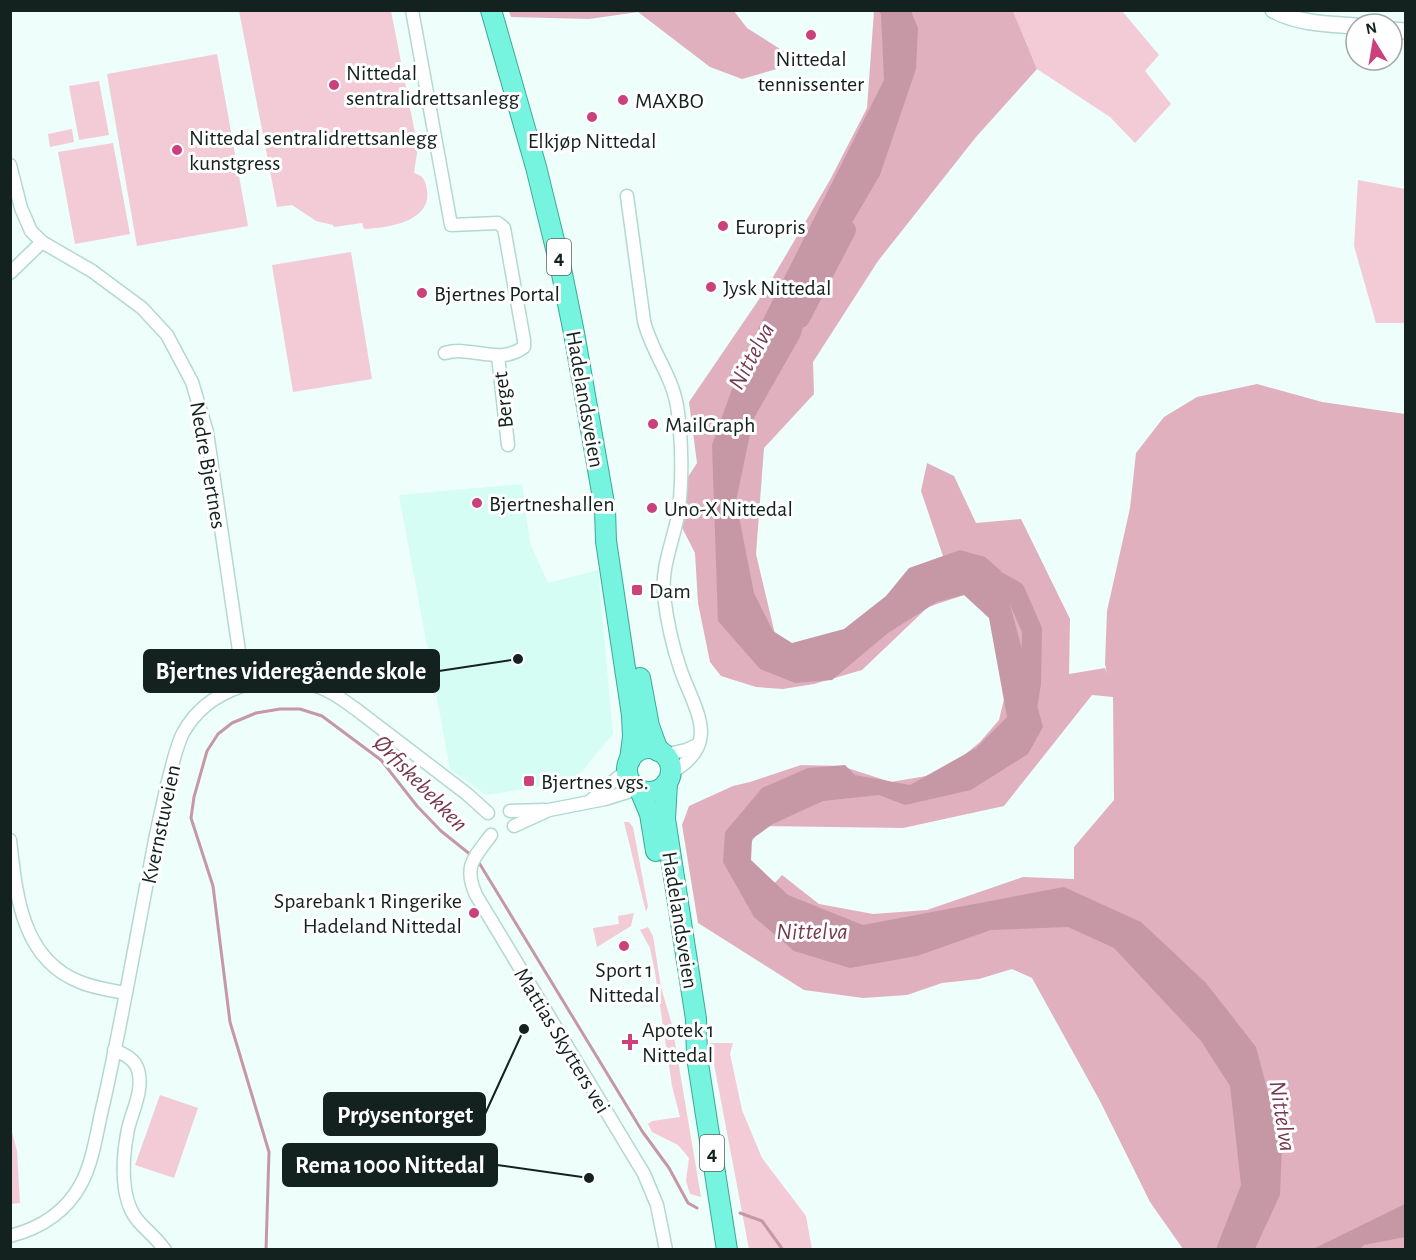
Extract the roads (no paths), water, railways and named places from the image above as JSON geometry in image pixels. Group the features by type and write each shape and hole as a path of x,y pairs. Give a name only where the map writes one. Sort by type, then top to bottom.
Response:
{"highway":[{"name":"Hadelandsveien","path":"491,10 527,132 561,269 585,389 605,508 606,541 633,723 628,765"},
{"name":"Hadelandsveien","path":"605,508 618,544 649,726 665,765 665,819 696,1019 697,1057 727,1250"},
{"path":"628,765 640,750 649,748 665,765 661,789 652,792 638,789"},
{"name":"4","path":"628,765 628,778 638,789"},
{"name":"Hadelandsveien","path":"638,789 650,814 688,1033 697,1057"}],"street":[{"name":"Berget","path":"412,10 451,225 498,223 504,228 524,347 510,355 498,356 457,351 445,353"},
{"path":"1273,10 1289,18 1302,21 1344,25"},
{"path":"10,165 24,216 31,231 42,242 10,273"},
{"path":"627,196 644,321 650,340 672,384 679,417 681,443 679,506 665,564 664,595 678,660 700,721 701,733 691,759 665,765"},
{"name":"Nedre Bjertnes","path":"42,242 92,271 147,312 166,335 192,382 201,407 208,442 244,685"},
{"name":"Berget","path":"498,356 508,445"},
{"name":"Kvernstuveien","path":"10,1236 40,1226 57,1214 82,1182 89,1163 114,1050 157,827 179,743 187,727 202,709 225,693 244,685 287,681 312,684 330,692 357,710 488,813"},
{"path":"665,765 682,752 697,745"},
{"path":"590,801 628,765"},
{"path":"514,826 549,810 605,799 638,789"},
{"path":"510,811 549,810"},
{"name":"Mattias Skytters vei","path":"491,835 479,850 471,866 471,883 480,903 644,1174 657,1205 666,1250"},
{"path":"10,840 20,910 36,944 52,964 69,977 92,986 125,993"},
{"path":"114,1050 124,1053 139,1071 139,1088 123,1160 125,1188 133,1216 165,1250"}],"water":[{"name":"Nittelva","path":"879,11 911,11 918,28 916,69 880,175 815,286 800,337 753,420 736,501 754,593 773,631 792,643 844,629 886,596 909,568 960,550 985,557 1001,571 1043,727 1028,754 971,790 905,805 879,795 823,801 773,824 752,839 751,860 788,895 863,925 1064,887 1141,922 1206,983 1256,1047 1282,1146 1280,1195 1255,1249 1216,1249 1241,1185 1230,1086 1201,1041 1114,948 1068,927 991,930 917,956 850,968 794,951 754,917 723,862 725,832 762,788 808,768 845,765 855,775 910,785 976,748 1007,717 989,618 964,595 937,602 888,633 832,680 795,683 760,669 718,621 712,445 742,361 884,80"},
{"path":"1405,1204 1405,1237 1364,1245 1360,1249 1313,1249"}],"waterway":[{"name":"Nittelva","path":"800,318 846,230"},
{"name":"Nittelva","path":"982,573 1015,591 1032,630 1031,683 1027,709"},
{"name":"Ørfiskebekken","path":"266,1250 269,1152 230,1022 213,886 191,818 194,797 207,751 218,734 232,723 256,713 280,709 300,709 322,716 381,760 417,806 441,831 471,855"},
{"name":"Ørfiskebekken","path":"478,861 642,1131 669,1168 688,1203 697,1208"},
{"name":"Ørfiskebekken","path":"740,1213 762,1221 783,1250"}],"place":[{"name":"Nittedal tennissenter","path":"811,35"},
{"name":"Nittedal sentralidrettsanlegg","path":"334,85"},
{"name":"MAXBO","path":"623,100"},
{"name":"Elkjøp Nittedal","path":"592,117"},
{"name":"Nittedal sentralidrettsanlegg kunstgress","path":"177,150"},
{"name":"Europris","path":"723,226"},
{"name":"Jysk Nittedal","path":"711,287"},
{"name":"Bjertnes Portal","path":"422,293"},
{"name":"MailGraph","path":"653,424"},
{"name":"Bjertneshallen","path":"477,503"},
{"name":"Uno-X Nittedal","path":"652,508"},
{"name":"Dam","path":"637,590"},
{"name":"Bjertnes videregående skole","path":"518,659"},
{"name":"Bjertnes vgs.","path":"529,781"},
{"name":"Sparebank 1 Ringerike Hadeland Nittedal","path":"474,913"},
{"name":"Sport 1 Nittedal","path":"624,946"},
{"name":"Prøysentorget","path":"524,1029"},
{"name":"Apotek 1 Nittedal","path":"630,1042"},
{"name":"Rema 1000 Nittedal","path":"589,1178"}]}
